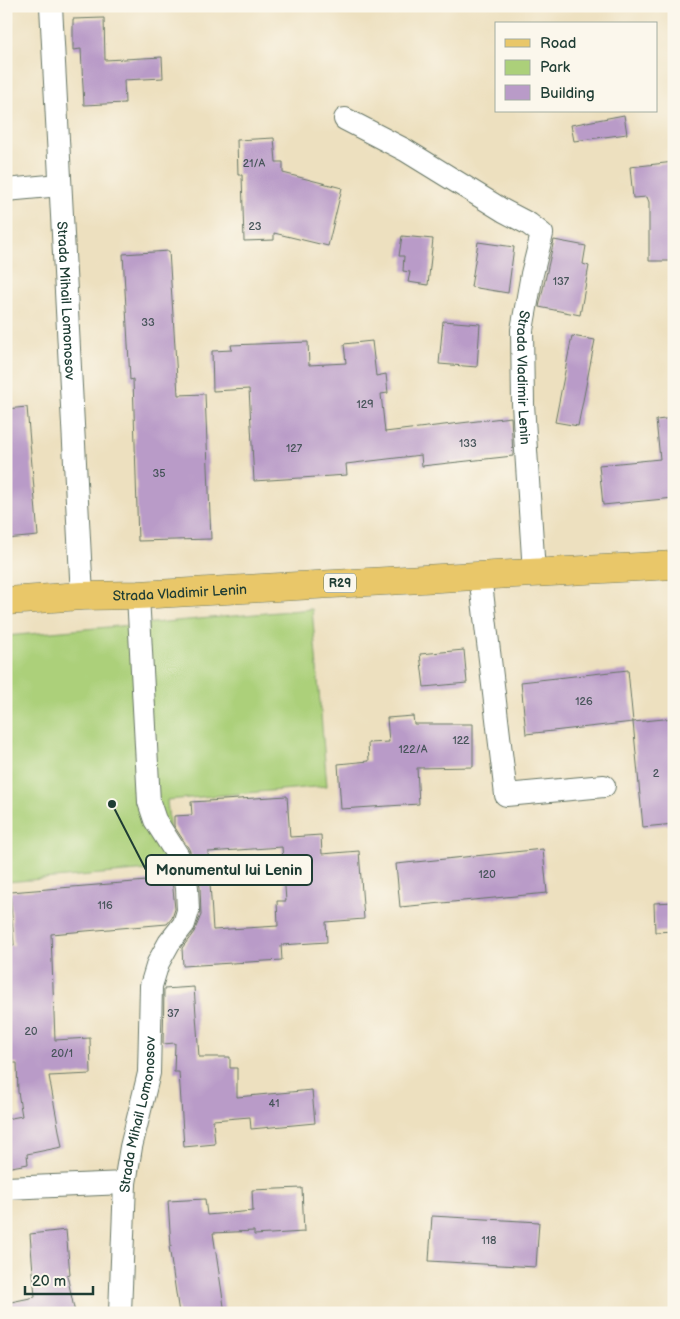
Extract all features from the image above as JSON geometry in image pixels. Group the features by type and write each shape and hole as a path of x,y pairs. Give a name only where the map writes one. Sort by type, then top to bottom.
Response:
{"main road":[{"name":"Strada Vladimir Lenin","path":"6,601 674,566"}],"street":[{"name":"Strada Mihail Lomonosov","path":"51,6 82,596"},
{"name":"Strada Vladimir Lenin","path":"345,120 405,150 504,211 529,224 542,234 532,274 522,330 523,404 534,572"},
{"path":"6,190 60,185"},
{"path":"480,575 506,794 604,786"},
{"name":"Strada Mihail Lomonosov","path":"120,1313 125,1183 130,1147 149,1073 151,986 158,962 168,943 184,924 188,911 184,871 178,856 155,820 149,802 138,595"},
{"path":"6,1188 125,1183"}],"green space":[{"path":"312,609 327,786 167,800 173,868 6,882 6,636"}],"building":[{"path":"104,18 105,60 162,57 163,78 124,80 125,103 84,105 81,49 73,50 73,19"},
{"path":"624,115 627,134 574,141 571,125"},
{"path":"274,138 276,162 283,162 283,173 342,188 328,246 274,233 274,240 244,241 242,175 238,175 237,140"},
{"path":"674,162 674,261 649,261 649,202 647,197 633,198 630,167"},
{"path":"402,236 433,239 428,285 408,282 410,272 403,271 404,256 399,256"},
{"path":"554,240 586,246 583,264 589,266 580,315 539,307"},
{"path":"478,242 514,247 508,293 471,287"},
{"path":"169,251 178,395 205,394 211,539 138,541 133,379 130,380 123,254"},
{"path":"443,321 480,324 477,367 439,364"},
{"path":"572,336 595,340 578,426 555,422"},
{"path":"372,341 376,376 386,374 388,393 381,394 385,432 511,417 513,456 422,466 421,455 346,464 347,475 254,481 249,389 213,391 212,351 232,350 231,345 308,342 309,365 346,363 344,344"},
{"path":"27,407 38,536 6,539 6,409"},
{"path":"674,418 674,498 603,505 599,465 660,459 656,420"},
{"path":"464,650 467,683 424,687 420,654"},
{"path":"628,670 633,722 526,734 521,682"},
{"path":"413,716 414,724 473,724 473,767 417,768 419,804 341,809 338,764 369,761 368,743 389,742 387,718"},
{"path":"674,718 674,824 643,827 633,722"},
{"path":"287,796 290,837 321,835 322,854 359,851 364,919 326,922 327,942 281,945 282,960 183,966 182,948 194,932 201,915 200,887 196,866 189,849 174,826 174,816 192,815 191,802","holes":["282,847 286,901 277,901 278,926 213,930 208,852"]},
{"path":"543,849 547,893 400,907 396,864"},
{"path":"172,879 175,909 172,918 167,924 51,934 55,1040 90,1038 91,1074 49,1076 62,1147 27,1154 28,1164 6,1168 6,1119 22,1116 18,1092 17,1063 6,1063 6,946 14,945 10,892"},
{"path":"674,902 674,931 655,932 654,903"},
{"path":"194,987 199,1057 230,1057 230,1068 237,1068 237,1097 312,1090 315,1123 251,1129 250,1117 213,1120 215,1144 184,1147 179,1072 174,1072 175,1043 163,1044 164,989"},
{"path":"302,1188 304,1232 254,1235 254,1231 213,1233 225,1313 179,1313 169,1246 171,1246 168,1201 205,1199 207,1215 253,1211 252,1190"},
{"path":"432,1216 539,1222 536,1267 429,1261"},
{"path":"66,1230 70,1274 67,1275 75,1313 6,1313 6,1303 35,1297 30,1234"}],"place":[{"name":"Monumentul lui Lenin","path":"112,804"}]}
